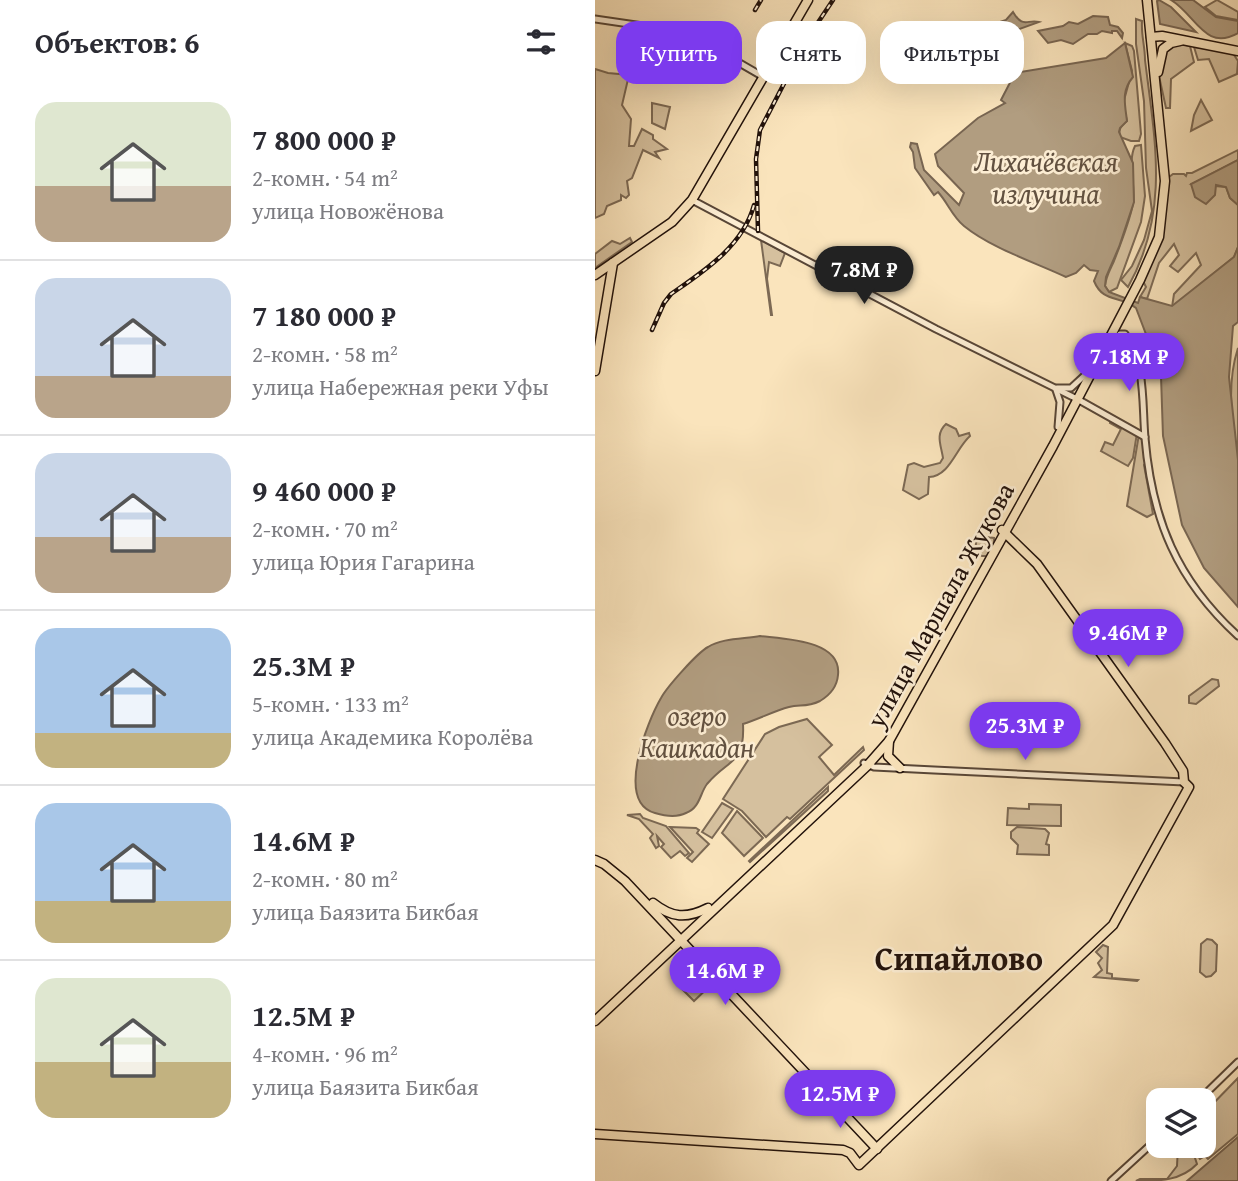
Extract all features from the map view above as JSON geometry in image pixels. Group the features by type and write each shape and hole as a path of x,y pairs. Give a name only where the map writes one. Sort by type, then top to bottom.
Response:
{"main road":[{"path":"795,21 808,0"},
{"path":"1138,279 1159,237 1165,181 1147,0"},
{"path":"1151,37 1185,40 1238,51"},
{"path":"1138,279 1155,234 1161,194 1149,59 1151,37"},
{"path":"1157,85 1163,49 1171,43 1185,40"},
{"path":"595,275 672,222 692,200 757,84"},
{"path":"595,371 613,263"},
{"name":"улица Маршала Жукова","path":"679,938 708,908 865,765 894,724 1110,338 1138,279"},
{"name":"улица Маршала Жукова","path":"595,1018 889,741 1075,399 1084,376 1118,319"},
{"path":"595,1134 843,1150 850,1153 859,1165 1113,925 1189,787 1184,782 1185,776 1177,762 1037,564 1004,531"},
{"path":"889,741 888,756 900,768"},
{"path":"595,860 618,874 877,1149"},
{"path":"638,895 676,916 692,916 708,908"}],"street":[{"path":"595,19 643,26 698,39 756,73"},
{"path":"692,200 1145,437"},
{"path":"1110,338 1114,341 1120,334 1125,334 1140,370 1145,437 1161,523 1173,554 1196,592 1238,636"},
{"path":"1050,387 1071,388 1084,376"},
{"path":"1050,387 1059,396 1058,428"},
{"path":"865,765 1119,781 1184,782"},
{"path":"1211,1088 1238,1062"},
{"path":"1111,1181 1146,1149"}],"shaded area":[{"path":"1217,0 1238,12 1238,20 1216,16 1205,7"},
{"path":"1136,19 1142,21 1156,176 1150,231 1128,287 1121,280 1132,266 1144,240 1152,211 1146,168 1144,101 1136,44"},
{"path":"1125,43 1132,46 1134,51 1141,134 1139,141 1131,141 1119,134 1127,121 1123,104 1132,71"},
{"path":"1177,43 1190,46 1194,62 1171,79 1170,108 1166,108 1159,76 1162,51"},
{"path":"1194,47 1232,52 1238,61 1237,74 1219,82 1209,59 1198,60"},
{"path":"595,69 616,74 616,84 627,84 622,105 631,119 629,146 634,146 642,129 653,135 653,139 667,149 655,152 659,158 643,150 632,178 627,181 629,195 626,198 621,195 621,200 607,206 604,214 595,218"},
{"path":"1201,100 1212,120 1191,131 1194,115"},
{"path":"652,103 670,107 665,129 652,123"},
{"path":"1141,145 1145,196 1141,222 1117,288 1109,292 1105,286 1106,279 1125,233 1133,204 1133,152 1135,146"},
{"path":"1238,150 1238,160 1192,184 1226,187 1230,198 1238,205 1238,247 1234,257 1172,307 1174,294 1201,265 1196,253 1178,272 1170,266 1179,255 1174,244 1159,263 1147,299 1140,297 1146,287 1143,281 1162,237 1169,177 1173,174 1186,176 1187,173"},
{"path":"630,238 632,242 595,268 595,254 612,241 620,244"},
{"path":"761,240 785,253 780,266 769,262 767,279 772,315 771,315"},
{"path":"1238,348 1238,460 1231,390"},
{"path":"1111,419 1137,433 1133,458 1128,466 1101,451 1105,442 1113,445 1121,429 1110,423"},
{"path":"946,424 956,429 959,436 969,433 970,436 948,467 929,477 928,494 919,499 903,490 908,465 914,463 924,467 940,463 943,458 940,436"},
{"path":"1139,434 1142,436 1153,514 1147,517 1127,506"},
{"path":"977,536 994,538 987,556 975,551"},
{"path":"1212,679 1218,680 1219,686 1196,704 1189,703 1189,696"},
{"path":"807,719 832,745 819,757 834,775 863,747 864,750 790,819 787,817 766,837 742,811 723,799 765,734"},
{"path":"828,787 828,791 749,861"},
{"path":"722,803 733,809 712,838 702,832"},
{"path":"1029,804 1061,805 1061,826 1007,825 1008,808 1029,809"},
{"path":"737,811 763,838 744,856 722,833"},
{"path":"640,814 643,818 666,826 689,853 685,856 680,851 671,858 661,847 664,844 657,836 659,846 656,848 650,838 653,834 639,819 627,815"},
{"path":"670,827 696,828 699,830 697,833 709,844 692,862 687,858 693,852"},
{"path":"1017,827 1045,829 1049,833 1046,844 1049,845 1049,855 1017,854 1018,845 1011,838 1011,832"},
{"path":"1207,939 1217,945 1216,971 1206,977 1200,972 1201,944"},
{"path":"1103,945 1108,947 1107,973 1112,974 1112,978 1137,981 1094,977 1102,970 1098,963 1102,958 1096,952"},
{"path":"698,969 712,984 694,1001 679,986"},
{"path":"1238,1078 1238,1134 1216,1152 1216,1101"},
{"path":"1177,1158 1195,1158 1197,1164 1177,1177 1169,1179 1161,1180 1136,1181 1167,1179 1177,1166"}],"water":[{"path":"1159,0 1171,7 1196,32 1160,24"},
{"path":"1171,0 1193,0 1216,17 1238,21 1238,33 1227,38 1209,35"},
{"path":"1013,12 1021,21 1003,21"},
{"path":"1093,16 1108,17 1110,25 1118,27 1123,33 1122,38 1117,31 1102,31 1088,34 1073,44 1061,40 1048,43 1038,31 1063,26 1069,22 1078,24"},
{"path":"1024,22 1039,22 1024,27"},
{"name":"Лихачёвская излучина","path":"1125,43 1133,77 1125,93 1127,121 1119,132 1133,163 1134,202 1106,277 1105,286 1109,292 1138,303 1140,297 1172,306 1234,257 1238,247 1238,322 1233,326 1229,377 1238,460 1238,607 1204,568 1182,525 1163,436 1161,376 1166,367 1158,347 1149,342 1136,308 1102,293 1094,281 1098,271 1090,270 1084,265 1076,273 1066,277 975,234 960,222 938,192 934,195 915,168 911,143 917,144 924,170 959,205 964,193 938,166 935,154 978,118 1005,103 1001,100 1009,84 1024,84 1024,72 1106,58"},
{"path":"1238,160 1238,205 1230,198 1226,187 1216,185 1215,195 1206,204 1195,197 1191,184"},
{"name":"озеро Кашкадан","path":"760,636 797,640 822,648 837,663 838,675 832,690 824,699 815,703 789,707 743,724 743,737 738,754 707,784 691,811 678,816 667,816 643,806 637,794 638,760 642,742 664,693 708,647 726,640"},
{"path":"1238,1137 1238,1181 1187,1181 1216,1158"}],"railway":[{"path":"755,10 761,0"},
{"path":"758,231 756,159 760,130 807,39 833,0"},
{"path":"652,330 671,294 709,267 732,245 749,220 754,205"}],"district":[{"name":"Сипайлово","path":"959,958"}]}
